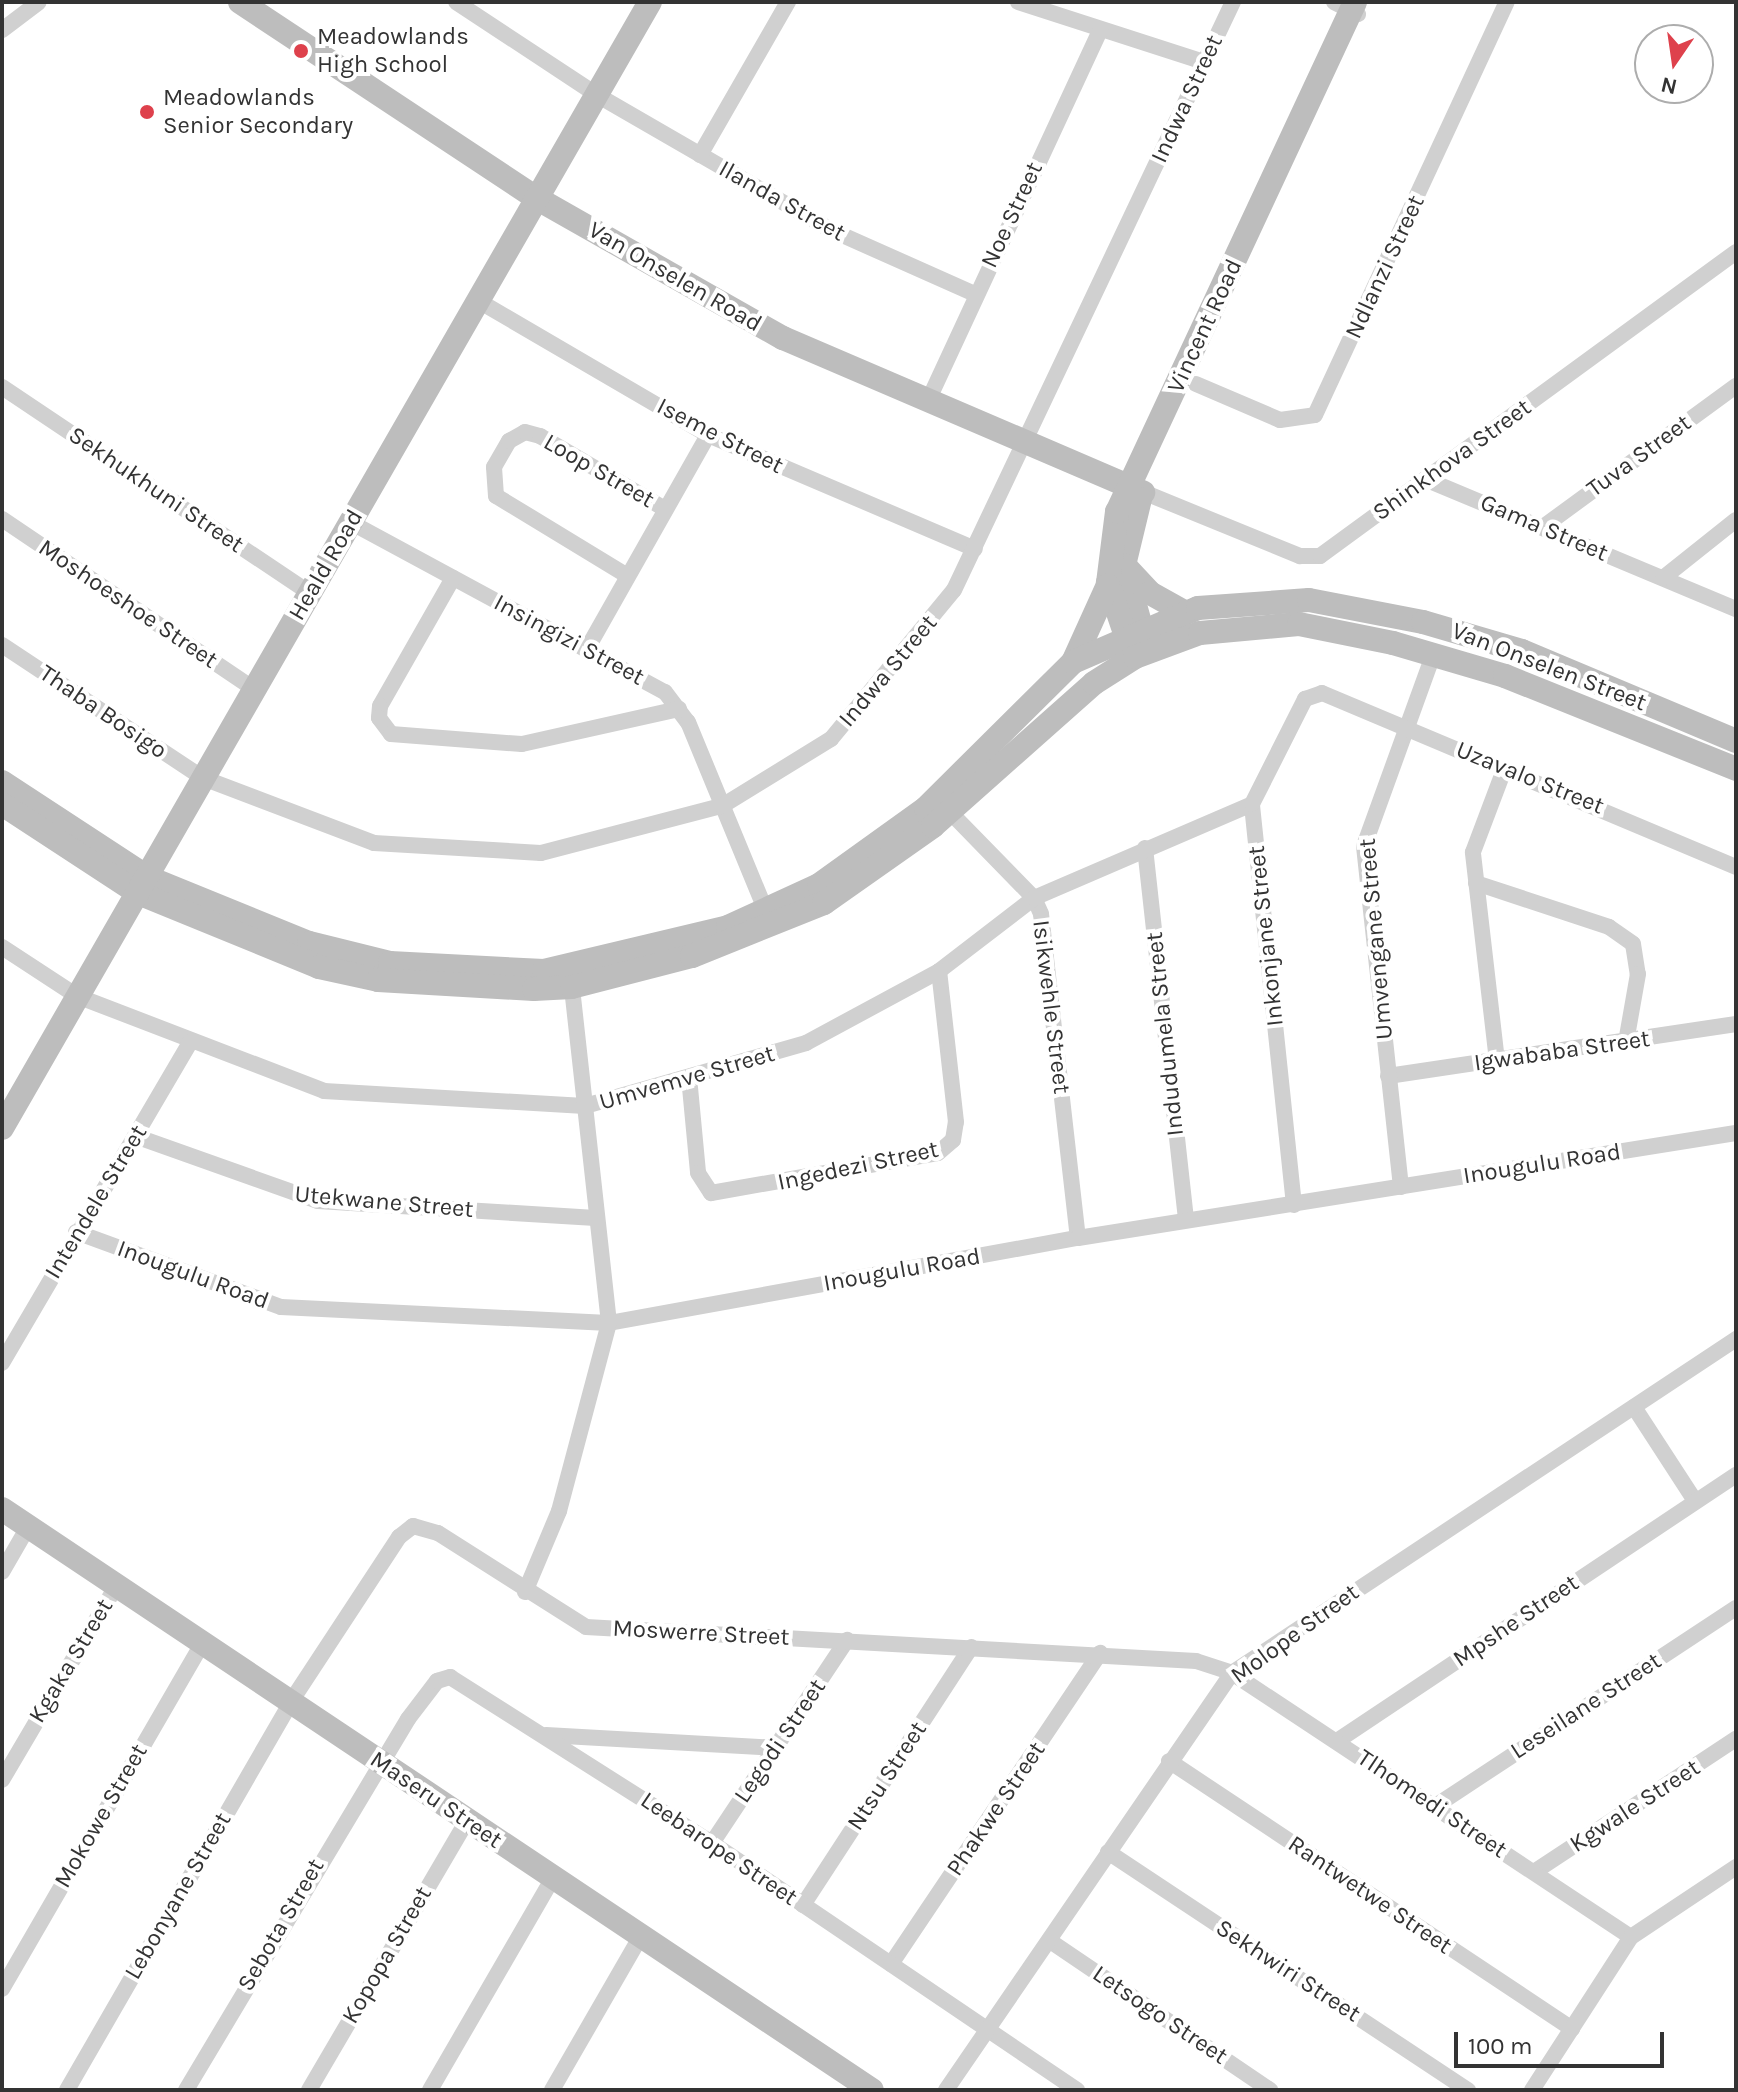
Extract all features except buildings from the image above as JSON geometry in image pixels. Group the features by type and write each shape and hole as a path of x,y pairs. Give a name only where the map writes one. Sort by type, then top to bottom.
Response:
{"main road":[{"name":"Van Onselen Road","path":"240,2 538,199 783,338 1136,489"},
{"name":"Heald Road","path":"2,1128 538,199 647,3"},
{"name":"Vincent Road","path":"1137,642 1116,574 1112,531 1196,384 1247,251 1352,6"},
{"name":"Vincent Road","path":"1136,489 1352,6"},
{"path":"2,782 143,885 309,943 434,967 584,965 766,911 897,833 1073,662 1116,574 1183,611"},
{"name":"Van Onselen Street","path":"1137,642 1183,611 1309,600 1423,622 1522,651 1736,741"},
{"name":"Van Onselen Street","path":"1137,642 1224,628 1299,624 1433,655 1736,769"},
{"path":"1073,662 1137,642"},
{"path":"2,804 143,885 333,970 437,985 572,987 692,956 798,917 861,881 949,811 1137,642"},
{"name":"Maseru Street","path":"2,1509 872,2090"}],"street":[{"path":"2,30 39,2"},
{"name":"Ilanda Street","path":"456,2 597,95 831,230 975,294"},
{"path":"700,155 788,2"},
{"path":"1018,2 1204,62"},
{"name":"Indwa Street","path":"203,778 374,843 508,854 569,849 722,806 809,756 856,714 954,590 1027,442 1233,2"},
{"name":"Ndlanzi Street","path":"1196,384 1280,420 1315,415 1507,2"},
{"name":"Noe Street","path":"928,401 1100,30"},
{"name":"Shinkhova Street","path":"1136,489 1309,557 1425,479 1736,252"},
{"name":"Iseme Street","path":"477,300 708,435 975,549"},
{"name":"Tuva Street","path":"1543,527 1736,386"},
{"name":"Sekhukhuni Street","path":"2,387 310,593"},
{"name":"Loop Street","path":"626,575 496,496 494,467 509,441 525,432 540,436 665,509"},
{"path":"587,649 626,575 708,435"},
{"name":"Gama Street","path":"1425,479 1736,609"},
{"name":"Moshoeshoe Street","path":"2,519 254,689"},
{"path":"1663,578 1736,520"},
{"name":"Insingizi Street","path":"350,522 665,692 679,709 766,911"},
{"name":"Insingizi Street","path":"453,578 380,706 379,718 391,734 522,744 679,709"},
{"name":"Thaba Bosigo","path":"2,645 203,778"},
{"name":"Umvengane Street","path":"1401,1187 1364,846 1433,655"},
{"name":"Uzavalo Street","path":"1322,693 1736,867"},
{"name":"Inkonjane Street","path":"1294,1205 1252,804 1293,712 1322,693"},
{"path":"1497,1061 1473,852 1504,770"},
{"name":"Umvemve Street","path":"2,947 77,996 190,1042 343,1094 585,1106 806,1043 939,971 1034,898 1252,804"},
{"name":"Isikwehle Street","path":"949,811 1034,898 1048,953 1078,1238"},
{"name":"Indudumela Street","path":"1145,848 1186,1220"},
{"path":"1476,883 1609,927 1633,944 1638,974 1626,1042"},
{"name":"Ingedezi Street","path":"689,1077 698,1173 711,1193 938,1153 953,1140 956,1122 939,971"},
{"path":"525,1592 559,1511 609,1323 595,1218 572,987"},
{"name":"Igwababa Street","path":"1388,1076 1736,1024"},
{"name":"Intendele Street","path":"2,1363 190,1042"},
{"name":"Inougulu Road","path":"76,1232 281,1307 609,1323 1078,1238 1736,1133"},
{"name":"Utekwane Street","path":"135,1136 318,1201 595,1218"},
{"name":"Molope Street","path":"946,2090 1232,1673 1736,1339"},
{"path":"1634,1407 1695,1501"},
{"name":"Mpshe Street","path":"1337,1741 1736,1475"},
{"path":"2,1572 28,1527"},
{"name":"Moswerre Street","path":"290,1703 406,1529 438,1533 525,1592 586,1627 1167,1655 1232,1673"},
{"name":"Kgaka Street","path":"2,1780 117,1585"},
{"name":"Leseilane Street","path":"1437,1805 1736,1608"},
{"name":"Legodi Street","path":"712,1843 847,1640"},
{"name":"Mokowe Street","path":"2,1989 202,1644"},
{"name":"Ntsu Street","path":"803,1905 971,1647"},
{"name":"Phakwe Street","path":"891,1964 1100,1653"},
{"name":"Tlhomedi Street","path":"1232,1673 1437,1805 1631,1937"},
{"name":"Leebarope Street","path":"381,1763 444,1678 464,1680 1077,2090"},
{"name":"Lebonyane Street","path":"67,2090 290,1703"},
{"path":"544,1735 776,1748"},
{"name":"Kgwale Street","path":"1534,1872 1736,1739"},
{"name":"Rantwetwe Street","path":"1169,1761 1572,2029"},
{"name":"Sebota Street","path":"186,2090 381,1763"},
{"name":"Kopopa Street","path":"309,2090 467,1821"},
{"name":"Sekhwiri Street","path":"1108,1852 1468,2090"},
{"path":"1532,2090 1631,1937 1736,1867"},
{"path":"430,2090 553,1878"},
{"path":"552,2090 641,1936"},
{"name":"Letsogo Street","path":"1050,1941 1270,2090"}],"place":[{"name":"Meadowlands High School","path":"301,51"},
{"name":"Meadowlands Senior Secondary","path":"147,112"}]}
